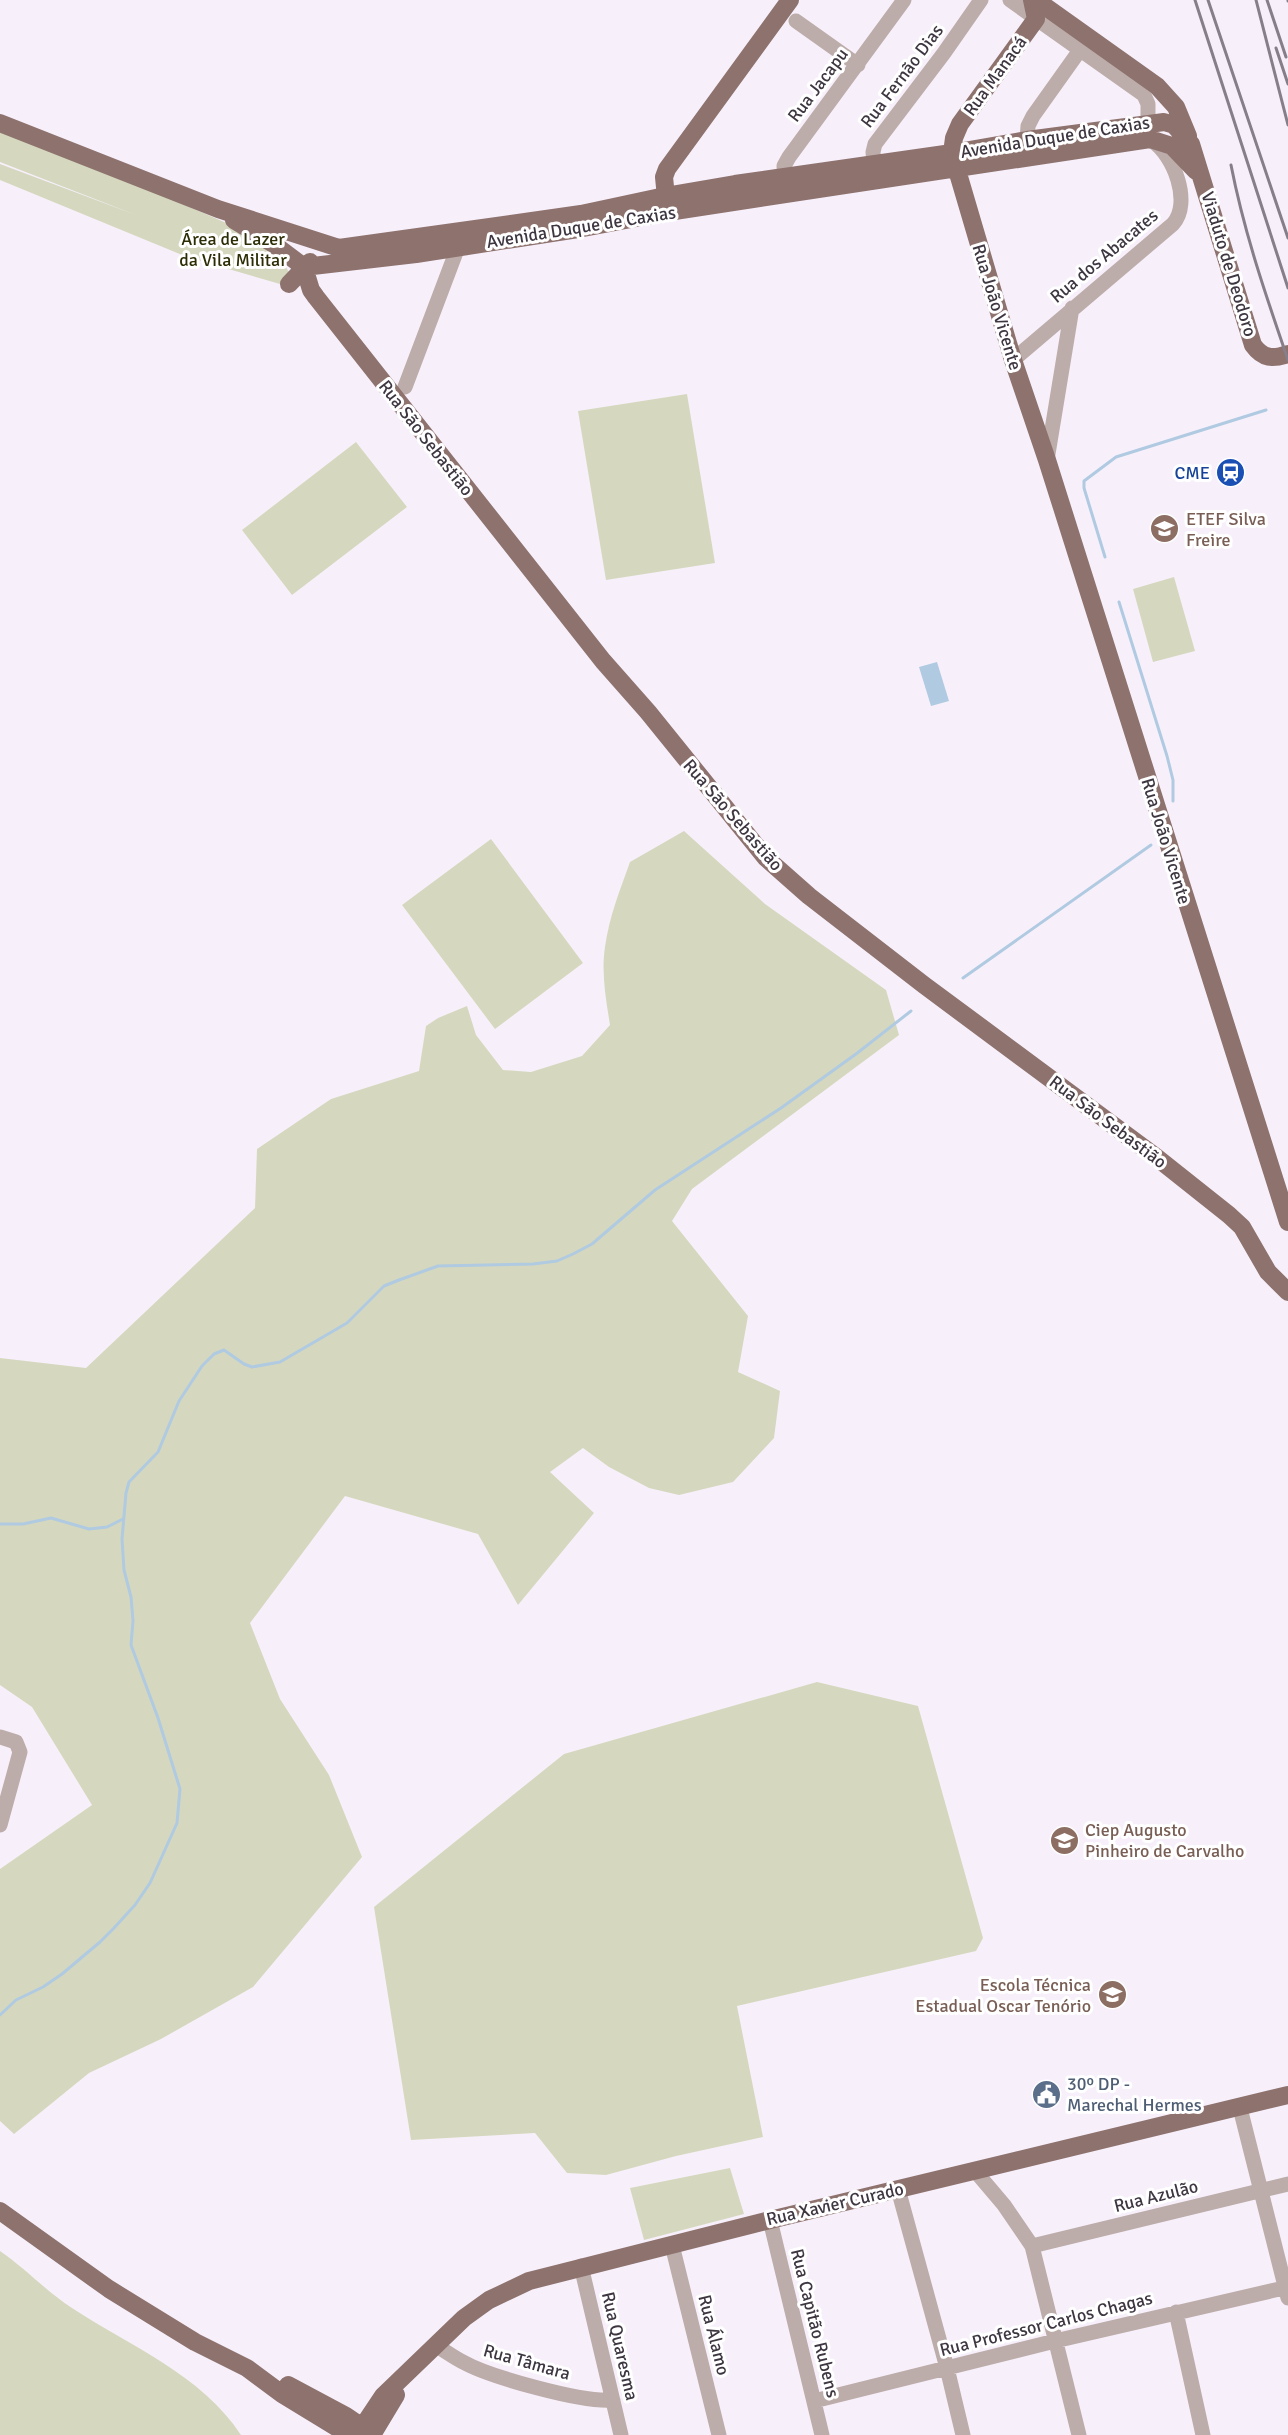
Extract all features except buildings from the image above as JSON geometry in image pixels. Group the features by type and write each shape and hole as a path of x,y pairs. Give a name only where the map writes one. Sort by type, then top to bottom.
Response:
{"main road":[{"path":"667,204 664,177 667,169 790,0"},
{"path":"1034,0 1164,92 1176,107 1191,144"},
{"name":"Rua Manacá","path":"954,161 954,138 960,124 1036,19 1034,0"},
{"name":"Avenida Duque de Caxias","path":"0,123 218,209 339,248 667,204 954,161 1149,131 1164,122 1174,125 1191,144 1203,180"},
{"name":"Avenida Duque de Caxias","path":"954,161 1027,140 1149,131 1172,146 1203,180"},
{"name":"Rua João Vicente","path":"954,161 1013,360 1047,460 1288,1222"},
{"name":"Viaduto de Deodoro","path":"1203,180 1253,345 1269,358 1288,354"},
{"name":"Avenida Duque de Caxias","path":"218,209 272,243 304,267 336,265 578,229 667,204"},
{"path":"289,284 304,267 321,254 339,248"},
{"name":"Rua São Sebastião","path":"304,267 311,290 371,369 603,661 648,712 766,858 809,896 924,985 1156,1157 1229,1215 1242,1227 1261,1262 1288,1292"},
{"name":"Rua Xavier Curado","path":"365,2433 410,2370 464,2318 489,2300 529,2281 581,2266 1288,2096"},
{"path":"0,2211 71,2264 195,2342 247,2368 264,2373 291,2386 365,2433"},
{"path":"247,2368 309,2411 365,2433"},
{"path":"309,2411 328,2435"}],"street":[{"name":"Rua Fernão Dias","path":"875,173 873,152 876,144 981,0"},
{"path":"1010,0 1144,95 1148,104 1149,131"},
{"name":"Rua Jacapu","path":"785,186 784,166 789,157 858,65 900,2"},
{"path":"796,21 858,65"},
{"path":"1027,140 1028,126 1033,116 1080,50"},
{"name":"Rua dos Abacates","path":"1013,360 1173,224 1180,213 1181,194 1171,162 1149,131"},
{"path":"405,387 458,247"},
{"name":"Rua João Vicente","path":"1047,460 1072,308"},
{"path":"0,1737 13,1740 20,1755 3,1803 0,1825"},
{"path":"1240,2108 1287,2291"},
{"path":"976,2172 1009,2211 1032,2246 1079,2435"},
{"name":"Rua Azulão","path":"1032,2246 1288,2184"},
{"path":"898,2189 963,2435"},
{"name":"Rua Capitão Rubens","path":"770,2220 822,2435"},
{"name":"Rua Álamo","path":"672,2245 718,2435"},
{"name":"Rua Quaresma","path":"581,2266 621,2435"},
{"name":"Rua Professor Carlos Chagas","path":"814,2401 1176,2312 1287,2291"},
{"path":"1176,2312 1203,2435"},
{"name":"Rua Tâmara","path":"435,2345 462,2362 494,2374 580,2398 613,2400"}],"green space":[{"name":"Área de Lazer da Vila Militar","path":"0,124 272,243 290,274 280,284 187,257 0,180 0,164 136,215 0,162"},
{"path":"687,394 715,563 606,580 578,411"},
{"path":"356,442 407,507 292,595 242,530"},
{"path":"1174,577 1195,651 1153,662 1133,589"},
{"path":"684,831 765,904 886,990 899,1035 692,1189 672,1221 748,1316 738,1372 780,1391 774,1438 733,1482 679,1495 649,1488 609,1467 583,1448 550,1472 594,1513 518,1605 478,1534 345,1496 250,1623 280,1699 329,1775 362,1857 253,1987 161,2039 89,2073 14,2134 0,2121 0,1869 92,1805 32,1707 0,1685 0,1358 86,1368 255,1208 257,1149 331,1099 419,1071 426,1026 438,1018 467,1006 476,1035 503,1070 531,1072 582,1056 610,1025 604,976 605,947 612,914 630,862"},
{"path":"491,839 583,963 495,1029 402,905"},
{"path":"817,1682 918,1706 983,1938 976,1951 737,2006 763,2137 676,2156 606,2175 567,2173 535,2133 411,2140 374,1907 564,1754"},
{"path":"730,2168 744,2214 644,2240 630,2188"},
{"path":"0,2251 63,2302 186,2378 225,2414 241,2435 0,2435"}],"water":[{"path":"937,662 949,701 931,706 919,667"}],"waterway":[{"path":"1105,557 1084,488 1084,481 1116,457 1266,410"},
{"path":"1119,602 1167,756 1173,780 1173,801"},
{"path":"963,978 1151,845"},
{"path":"0,2015 16,2000 43,1987 62,1974 114,1928 135,1905 150,1883 177,1823 180,1789 158,1718 131,1645 133,1621 131,1597 124,1570 122,1539 129,1482 158,1452 179,1401 202,1366 214,1354 224,1350 252,1367 280,1362 347,1323 384,1286 438,1266 533,1264 557,1261 573,1254 592,1244 655,1190 781,1108 911,1011"},
{"path":"0,1524 23,1524 51,1518 89,1529 107,1527 123,1519"}],"railway":[{"path":"1195,0 1288,288"},
{"path":"1208,0 1288,238"},
{"path":"1256,0 1288,125"},
{"path":"1267,0 1286,57"},
{"path":"1276,48 1288,84"},
{"path":"1231,165 1249,239 1288,360"}],"place":[{"name":"CME","path":"1231,473"},
{"name":"ETEF Silva Freire","path":"1165,529"},
{"name":"Ciep Augusto Pinheiro de Carvalho","path":"1064,1840"},
{"name":"Escola Técnica Estadual Oscar Tenório","path":"1112,1995"},
{"name":"30º DP - Marechal Hermes","path":"1046,2094"}]}
